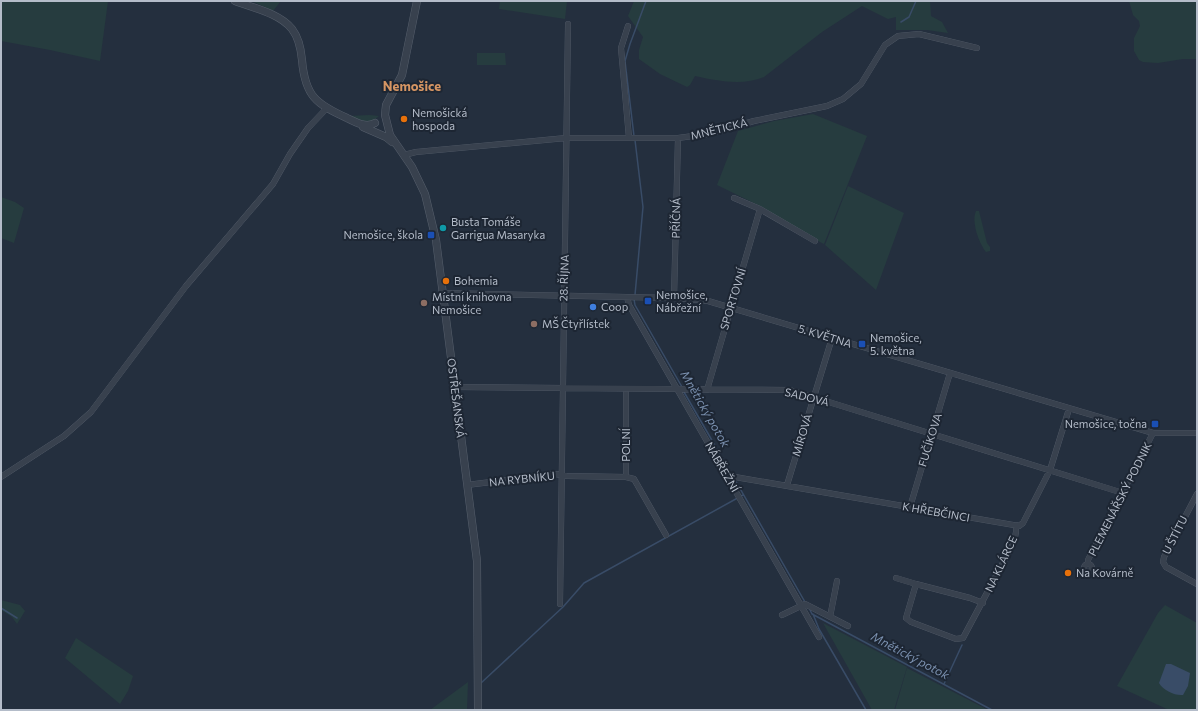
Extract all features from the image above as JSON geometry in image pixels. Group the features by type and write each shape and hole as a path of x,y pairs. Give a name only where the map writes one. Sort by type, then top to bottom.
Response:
{"street":[{"path":"236,1 280,18 292,29 300,44 307,87 314,99 326,108 387,138 402,153"},
{"path":"378,134 387,133 388,125 385,113 386,105 402,75 417,1"},
{"name":"28. ŘÍJNA","path":"560,604 568,24"},
{"path":"628,26 621,48 629,138"},
{"name":"MNĚTICKÁ","path":"402,153 566,138 678,138 708,134 754,121 835,103 856,90 867,76 886,45 894,38 902,34 919,34 976,48"},
{"path":"378,134 374,128 382,109 390,98"},
{"path":"1,476 64,436 91,412 201,268 273,184 290,154 311,124 322,115 326,108"},
{"path":"354,122 367,125 381,120 388,125"},
{"name":"OSTŘEŠANSKÁ","path":"388,125 390,135 417,176 428,201 443,293 478,571 478,710"},
{"name":"PŘÍČNÁ","path":"674,298 678,138"},
{"path":"734,198 760,209 815,241"},
{"name":"SPORTOVNÍ","path":"707,390 730,307 760,209"},
{"name":"5. KVĚTNA","path":"443,293 708,300 1153,433 1197,433"},
{"name":"NÁBŘEŽNÍ","path":"628,297 629,305 681,389 731,477 739,497 819,637"},
{"name":"MÍROVÁ","path":"787,486 832,338"},
{"name":"FUČÍKOVA","path":"910,507 950,373"},
{"name":"SADOVÁ","path":"455,387 790,390 1123,493"},
{"name":"POLNÍ","path":"626,389 626,477 634,479 666,535"},
{"path":"1016,525 1022,523 1050,470 1069,409"},
{"name":"PLEMENÁŘSKÝ PODNIK","path":"1083,571 1088,572 1092,569 1088,564 1088,560 1153,433"},
{"name":"NA RYBNÍKU","path":"467,485 561,475 626,477"},
{"name":"K HŘEBČINCI","path":"731,477 1016,525"},
{"name":"U ŠTÍTU","path":"1197,494 1164,557 1163,562 1166,567 1197,584"},
{"name":"NA KLÁRCE","path":"916,584 906,614 907,620 961,640 965,637 1014,542 1016,525"},
{"name":"NA KLÁRCE","path":"896,578 970,598 983,603"},
{"path":"830,617 836,581"},
{"path":"782,615 805,604 848,626"}],"green space":[{"path":"1,1 108,1 100,61 1,41"},
{"path":"252,1 281,1 273,11"},
{"path":"500,1 567,1 565,19 499,9"},
{"path":"634,1 930,1 931,16 942,22 948,33 927,30 896,30 896,17 888,19 862,6 822,32 764,77 756,80 730,82 695,76 690,85 687,87 660,74 639,59 639,50 643,37 628,16"},
{"path":"1129,1 1197,1 1197,59 1183,59 1158,63 1143,62 1139,60 1134,51 1134,38 1140,26 1139,21 1133,15"},
{"path":"477,53 505,53 506,65 477,65"},
{"path":"813,114 867,136 824,244 798,231 764,208 717,185 738,131 774,121"},
{"path":"347,116 379,116 369,124"},
{"path":"848,186 904,213 876,290 825,245"},
{"path":"1,197 15,202 24,208 14,243 1,238"},
{"path":"976,211 979,211 990,251 986,252 978,238 974,221"},
{"path":"1,600 20,605 25,611 17,624 12,617 1,610"},
{"path":"1165,605 1197,623 1197,710 1169,710 1117,686 1158,613"},
{"path":"823,623 907,667 894,710 872,710"},
{"path":"76,638 133,676 128,691 120,704 65,658"},
{"path":"907,668 988,710 895,710"},
{"path":"468,682 467,710 430,710"}],"water":[{"path":"1166,664 1171,664 1190,673 1188,686 1183,695 1176,695 1170,692 1163,688 1159,683"}],"waterway":[{"path":"273,1 297,1"},
{"name":"Mnětický potok","path":"634,136 625,61 646,1"},
{"path":"901,22 909,17 916,1"},
{"name":"Mnětický potok","path":"635,140 643,207 635,295"},
{"name":"Mnětický potok","path":"634,299 635,305 682,387"},
{"name":"Mnětický potok","path":"684,392 732,475"},
{"name":"Mnětický potok","path":"734,478 805,602"},
{"path":"481,683 563,607 584,583 743,495"},
{"path":"1,608 17,618"},
{"name":"Mnětický potok","path":"809,608 812,614 992,710"},
{"path":"813,614 819,629 866,710"},
{"path":"944,684 962,645"}],"place":[{"name":"Nemošická hospoda","path":"404,119"},
{"name":"Busta Tomáše Garrigua Masaryka","path":"443,228"},
{"name":"Nemošice, škola","path":"431,235"},
{"name":"Bohemia","path":"446,281"},
{"name":"Nemošice, Nábřežní","path":"648,301"},
{"name":"Místní knihovna Nemošice","path":"424,303"},
{"name":"Coop","path":"593,307"},
{"name":"MŠ Čtyřlístek","path":"534,324"},
{"name":"Nemošice, 5. května","path":"862,344"},
{"name":"Nemošice, točna","path":"1155,424"},
{"name":"Na Kovárně","path":"1068,573"}],"district":[{"name":"Nemošice","path":"412,86"}]}
